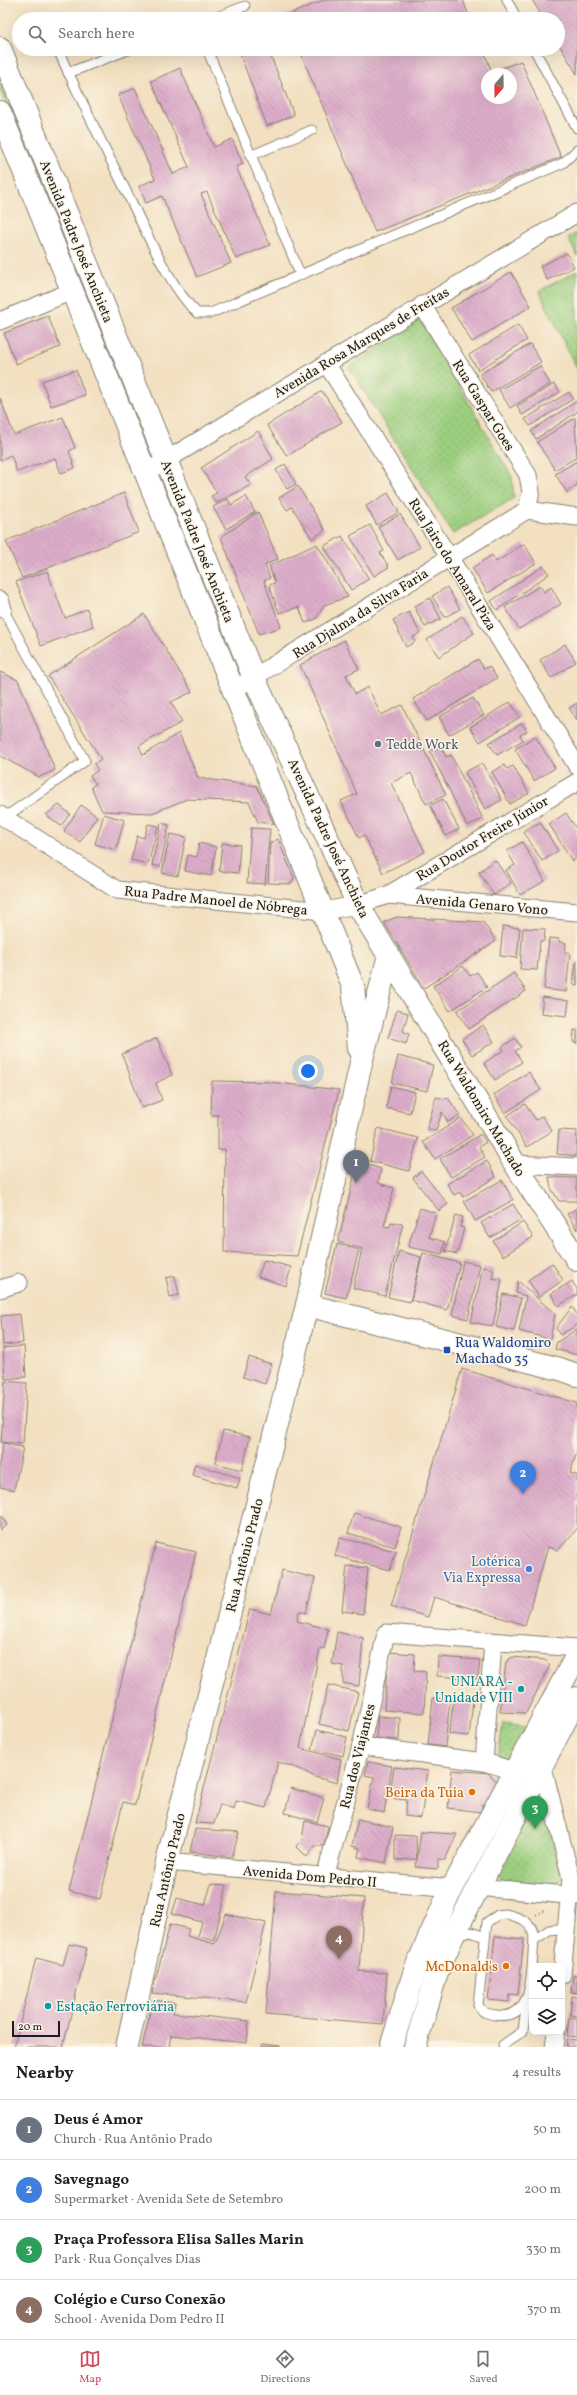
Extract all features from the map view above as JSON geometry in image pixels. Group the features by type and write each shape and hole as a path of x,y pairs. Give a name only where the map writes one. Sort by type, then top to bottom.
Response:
{"main road":[{"name":"Avenida Padre José Anchieta","path":"0,48 254,678 358,904 389,955"},
{"name":"Avenida Padre José Anchieta","path":"0,112 353,986 361,1063"},
{"path":"361,1063 389,955"},
{"name":"Rua Waldomiro Machado","path":"389,955 401,972 515,1164 577,1260"},
{"name":"Rua Antônio Prado","path":"127,2047 167,1862 307,1305 361,1063"},
{"path":"307,1305 560,1369 577,1375"},
{"path":"391,2047 415,1970 453,1888 577,1655"},
{"path":"415,2047 437,1972 453,1936 477,1887 577,1698"}],"street":[{"name":"Avenida Rosa Marques de Freitas","path":"145,473 577,213"},
{"path":"0,321 72,291"},
{"name":"Rua Gaspar Goes","path":"422,305 528,476 531,492 527,510"},
{"name":"Rua Jairo do Amaral Piza","path":"326,363 449,557 577,766"},
{"path":"527,510 577,517"},
{"name":"Rua Djalma da Silva Faria","path":"233,690 527,510"},
{"name":"Rua Doutor Freire Júnior","path":"388,895 577,782"},
{"name":"Rua Padre Manoel de Nóbrega","path":"2,816 117,890 323,911 358,904 388,895"},
{"name":"Avenida Genaro Vono","path":"388,895 577,912"},
{"path":"515,1164 577,1167"},
{"path":"0,1289 19,1283"},
{"name":"Rua dos Viajantes","path":"325,1878 361,1746 386,1633 493,1643"},
{"path":"484,1762 493,1643 577,1648"},
{"path":"361,1746 484,1762 515,1771"},
{"path":"542,1764 574,1895 567,1928 563,1963"},
{"name":"Avenida Dom Pedro II","path":"167,1862 325,1878 453,1888"},
{"path":"477,1887 574,1895"},
{"path":"554,2047 556,2035"}],"lane":[{"path":"507,0 513,12"},
{"path":"230,12 245,6"},
{"path":"61,56 144,227 184,300 197,313 211,314 300,274 563,163 577,150"},
{"path":"68,73 112,56"},
{"path":"210,56 300,274"},
{"path":"538,56 577,128"},
{"path":"250,156 312,130"},
{"path":"1,606 85,761 2,816"},
{"path":"503,2045 522,2031 527,1999 534,1932 527,1921 506,1914 491,1918 487,1922 478,2005 480,2009 487,2014 510,2016 525,2004 527,1999"},
{"path":"534,1940 549,1930 567,1928"},
{"path":"453,1936 471,1932 485,1937"}],"green space":[{"path":"0,68 152,450 148,453 0,90"},
{"path":"577,233 577,256 568,238"},
{"path":"577,271 577,369 539,291"},
{"path":"420,319 512,477 514,498 453,534 349,367"},
{"path":"503,1723 529,1726 512,1761 498,1758"},
{"path":"540,1789 563,1879 555,1885 504,1881 497,1872"}],"building":[{"path":"324,0 463,0 467,12 295,12"},
{"path":"532,0 577,0 577,74 565,54 565,12 540,12"},
{"path":"241,56 271,56 294,115 267,126"},
{"path":"302,56 486,56 490,68 481,68 481,104 517,104 517,68 503,68 521,61 561,157 375,232"},
{"path":"180,68 214,147 232,139 243,164 236,167 270,245 236,259 207,192 201,194 231,263 197,277 162,196 146,203 139,186 155,179 118,95 135,88 173,174 189,167 151,81"},
{"path":"567,253 574,267 547,280 540,266"},
{"path":"511,272 531,306 472,342 451,308"},
{"path":"48,316 60,347 16,364 4,333"},
{"path":"518,325 527,340 478,370 469,355"},
{"path":"530,344 541,362 491,392 480,374"},
{"path":"540,366 550,384 510,408 499,390"},
{"path":"76,370 85,395 51,406 42,381"},
{"path":"554,384 560,392 522,415 517,406"},
{"path":"322,391 342,422 287,456 267,425"},
{"path":"569,392 573,399 530,426 525,419"},
{"path":"0,398 14,435 63,417 75,448 69,451 75,468 61,473 55,458 17,472 11,455 0,460"},
{"path":"577,401 577,412 536,439 531,431"},
{"path":"575,418 577,457 555,470 537,442"},
{"path":"258,431 273,459 245,477 251,485 216,503 211,496 217,493 201,468"},
{"path":"577,461 577,485 567,492 555,474"},
{"path":"285,464 296,484 287,489 276,470"},
{"path":"298,486 325,530 312,539 292,507 287,510 279,498"},
{"path":"124,493 139,532 22,578 6,541"},
{"path":"388,493 399,512 377,525 366,506"},
{"path":"246,496 255,512 226,529 213,507 228,499 231,505"},
{"path":"258,512 278,559 265,565 270,578 264,581 281,627 259,634 221,537"},
{"path":"400,514 420,547 398,560 378,527"},
{"path":"370,525 384,551 380,553 389,567 374,576 350,536"},
{"path":"342,536 369,579 351,590 324,546"},
{"path":"317,544 348,597 324,605 316,619 305,623 299,607 279,613 269,585 275,583 269,566"},
{"path":"524,544 536,563 488,593 472,568 492,555 496,562"},
{"path":"543,566 549,574 497,610 491,601"},
{"path":"47,571 65,618 87,609 93,626 41,646 16,582"},
{"path":"540,586 544,592 551,587 561,604 519,629 505,607"},
{"path":"447,587 460,609 445,617 432,596"},
{"path":"430,598 441,619 425,627 414,606"},
{"path":"409,612 420,633 413,637 415,642 406,647 393,620"},
{"path":"144,614 192,692 171,702 182,722 139,746 143,755 179,733 198,778 257,786 274,824 258,822 249,802 187,799 152,813 102,811 91,787 96,784 90,776 98,770 94,764 101,759 48,676"},
{"path":"462,616 474,633 439,657 427,640"},
{"name":"Tedde Work","path":"344,640 359,669 346,675 355,694 368,687 381,715 402,705 446,795 426,804 411,773 391,783 425,852 383,873 364,835 359,838 341,801 357,794 300,665"},
{"path":"565,644 576,662 551,678 540,660"},
{"path":"478,659 484,669 489,666 497,678 427,721 413,699"},
{"path":"0,672 18,680 55,770 39,777 0,756"},
{"path":"473,698 484,715 449,735 439,717"},
{"path":"510,702 520,717 480,742 470,727"},
{"path":"577,703 577,720 569,708"},
{"path":"522,723 527,731 520,735 523,740 497,755 489,743"},
{"path":"535,736 555,768 534,781 515,749"},
{"path":"440,746 446,757 451,755 483,819 467,826 430,751"},
{"path":"482,763 502,800 485,809 465,772"},
{"path":"504,765 507,769 513,766 529,793 510,804 492,772"},
{"path":"443,799 459,829 446,836 430,805"},
{"path":"59,805 70,814 61,826 46,815"},
{"path":"81,805 97,816 80,842 64,831"},
{"path":"566,813 577,830 577,858 572,861 549,824"},
{"path":"104,814 124,820 116,850 95,844"},
{"path":"540,822 558,851 542,861 524,832"},
{"path":"161,823 169,825 160,867 152,865"},
{"path":"148,824 158,826 148,864 131,860 137,836 144,838"},
{"path":"251,828 270,829 265,884 247,883"},
{"path":"170,834 186,837 178,876 162,873"},
{"path":"278,839 294,878 291,884 268,883 270,843"},
{"path":"522,842 545,881 520,895 506,870 515,865 507,851"},
{"path":"199,843 216,847 211,876 185,871 188,855 197,857"},
{"path":"222,843 240,845 238,873 219,871"},
{"path":"495,860 511,883 494,895 479,872"},
{"path":"397,917 483,922 496,941 424,988 384,922"},
{"path":"503,926 520,928 517,958 500,956"},
{"path":"523,928 545,929 544,941 540,941 537,970 520,969"},
{"path":"549,938 559,939 559,942 566,943 565,953 570,953 566,992 544,989"},
{"path":"577,961 577,985 573,984"},
{"path":"463,966 470,976 477,972 487,987 450,1011 433,986"},
{"path":"514,973 526,991 469,1029 457,1011"},
{"path":"543,997 569,1001 567,1016 541,1013"},
{"path":"397,1010 408,1013 403,1031 409,1034 406,1044 388,1038"},
{"path":"483,1025 494,1042 472,1055 462,1039"},
{"path":"574,1030 577,1030 577,1043 573,1042"},
{"path":"157,1038 172,1075 156,1083 162,1100 142,1108 122,1054"},
{"path":"515,1038 521,1047 515,1051 522,1062 495,1080 484,1063 504,1050 502,1047"},
{"path":"398,1056 433,1065 427,1091 392,1083"},
{"path":"529,1072 541,1090 505,1113 494,1095"},
{"path":"212,1081 269,1082 339,1090 297,1256 224,1252 225,1149 218,1150 218,1115 211,1115"},
{"path":"391,1086 415,1092 410,1113 386,1108"},
{"path":"436,1097 445,1099 448,1098 460,1115 448,1122 442,1112 436,1131 427,1129"},
{"path":"525,1104 536,1120 542,1116 552,1131 527,1147 507,1116"},
{"path":"461,1118 473,1135 435,1159 423,1142"},
{"path":"378,1128 418,1138 409,1171 370,1161"},
{"path":"559,1130 577,1131 576,1156 557,1154"},
{"path":"481,1134 486,1142 479,1147 485,1157 451,1177 440,1159"},
{"path":"358,1161 381,1169 378,1183 394,1188 384,1226 390,1227 391,1222 403,1224 385,1296 353,1288 362,1249 338,1242"},
{"path":"487,1161 496,1177 463,1197 460,1192 454,1195 447,1184"},
{"path":"421,1171 448,1204 439,1211 413,1178"},
{"path":"549,1177 577,1178 577,1201 559,1201 551,1188"},
{"path":"502,1180 513,1200 475,1221 464,1201"},
{"path":"513,1204 522,1219 490,1238 481,1223"},
{"path":"420,1208 436,1213 429,1237 445,1242 442,1254 408,1247"},
{"path":"577,1208 577,1230 567,1214"},
{"path":"456,1215 463,1217 460,1227 464,1228 457,1254 445,1251"},
{"path":"523,1222 533,1237 503,1256 493,1241"},
{"path":"337,1244 359,1250 346,1298 325,1293"},
{"path":"399,1251 421,1257 410,1302 388,1297"},
{"path":"423,1253 460,1263 447,1310 411,1300"},
{"path":"264,1260 291,1267 286,1286 258,1277"},
{"path":"463,1261 480,1265 468,1319 452,1315"},
{"path":"552,1263 563,1280 539,1297 528,1280"},
{"path":"483,1267 494,1269 492,1278 502,1280 493,1326 471,1322"},
{"path":"175,1276 179,1295 170,1297 166,1278"},
{"path":"518,1281 555,1314 550,1339 519,1331 526,1296 516,1293"},
{"path":"572,1281 577,1289 577,1295 558,1306 551,1294"},
{"path":"503,1294 521,1298 514,1331 496,1327"},
{"path":"572,1307 577,1314 577,1325 560,1335 556,1328"},
{"path":"20,1314 23,1343 3,1345 1,1316"},
{"path":"577,1329 577,1355 555,1349 557,1342"},
{"path":"24,1346 26,1377 5,1379 3,1348"},
{"path":"249,1357 271,1364 265,1384 243,1377"},
{"path":"462,1369 577,1403 577,1452 570,1473 577,1475 577,1529 558,1550 548,1547 525,1625 434,1597 428,1617 391,1606"},
{"path":"5,1381 27,1383 23,1444 1,1442"},
{"path":"223,1431 250,1437 242,1470 215,1463"},
{"path":"3,1443 23,1447 14,1490 0,1487 0,1457"},
{"path":"195,1464 240,1478 237,1488 192,1475"},
{"path":"354,1513 401,1527 395,1547 348,1533"},
{"path":"0,1515 7,1525 0,1530"},
{"path":"340,1538 396,1551 390,1570 335,1556"},
{"path":"156,1543 196,1552 135,1805 123,1802 100,1899 69,1891"},
{"path":"347,1566 368,1568 363,1614 342,1611"},
{"path":"282,1570 315,1578 306,1613 299,1611 297,1621 328,1629 324,1649 320,1648 300,1748 341,1759 337,1783 315,1777 300,1769 278,1762 266,1808 236,1801 234,1809 220,1804 214,1824 195,1823 250,1609 271,1614"},
{"path":"337,1632 363,1638 359,1686 343,1683 343,1666 332,1664"},
{"path":"388,1652 415,1654 414,1671 426,1672 424,1713 384,1710"},
{"path":"438,1657 480,1660 478,1679 437,1676"},
{"name":"UNIARA - Unidade VIII","path":"512,1657 545,1660 550,1665 526,1713 500,1712 506,1662"},
{"path":"328,1685 358,1692 349,1731 319,1724"},
{"path":"433,1698 450,1700 445,1747 428,1745"},
{"path":"454,1698 473,1701 469,1736 449,1734"},
{"path":"378,1716 400,1718 399,1740 376,1738"},
{"path":"317,1730 347,1737 343,1756 312,1749"},
{"path":"368,1762 392,1766 384,1813 367,1809 374,1777 365,1775"},
{"path":"394,1767 428,1771 421,1818 405,1816 407,1800 389,1798"},
{"name":"Beira da Tuia","path":"452,1770 488,1773 497,1781 496,1788 487,1805 482,1804 481,1812 448,1808"},
{"path":"291,1788 324,1798 317,1822 285,1813"},
{"path":"358,1819 393,1827 386,1863 358,1857 360,1848 352,1846"},
{"path":"305,1821 328,1826 324,1846 315,1846 307,1857 296,1846 302,1840"},
{"path":"195,1829 239,1832 232,1857 190,1852"},
{"path":"421,1832 457,1834 445,1860 438,1859 438,1869 415,1867"},
{"path":"395,1835 416,1836 417,1859 395,1860"},
{"path":"211,1884 227,1885 214,1941 198,1936 202,1922 172,1914 177,1898 205,1905"},
{"path":"276,1891 364,1898 359,1971 387,1973 383,2024 266,2014"},
{"path":"226,1914 266,1923 246,2002 152,1993 170,1924 189,1929 187,1936 215,1944"},
{"name":"McDonald's","path":"495,1936 524,1939 518,1995 510,1994 509,2002 488,2000"},
{"name":"Estação Ferroviária","path":"69,1944 87,1948 63,2047 14,2047 36,1958 63,1965"},
{"path":"573,1975 577,1975 577,1993 571,1992"},
{"path":"572,1996 577,1997 577,2016 570,2015"},
{"path":"153,2000 175,2003 173,2013 249,2021 247,2043 171,2035 169,2047 142,2047"},
{"path":"569,2017 577,2018 577,2037 567,2036"},
{"path":"567,2039 577,2040 577,2047 566,2047"},
{"path":"262,2044 280,2046 280,2047 262,2047"}],"place":[{"name":"Tedde Work","path":"378,744"},
{"name":"Deus é Amor","path":"356,1183"},
{"name":"Rua Waldomiro Machado 35","path":"447,1350"},
{"name":"Savegnago","path":"523,1494"},
{"name":"Lotérica Via Expressa","path":"529,1569"},
{"name":"UNIARA - Unidade VIII","path":"521,1689"},
{"name":"Beira da Tuia","path":"472,1792"},
{"name":"Praça Professora Elisa Salles Marin","path":"535,1829"},
{"name":"Colégio e Curso Conexão","path":"339,1959"},
{"name":"McDonald's","path":"506,1966"},
{"name":"Estação Ferroviária","path":"48,2006"}]}
